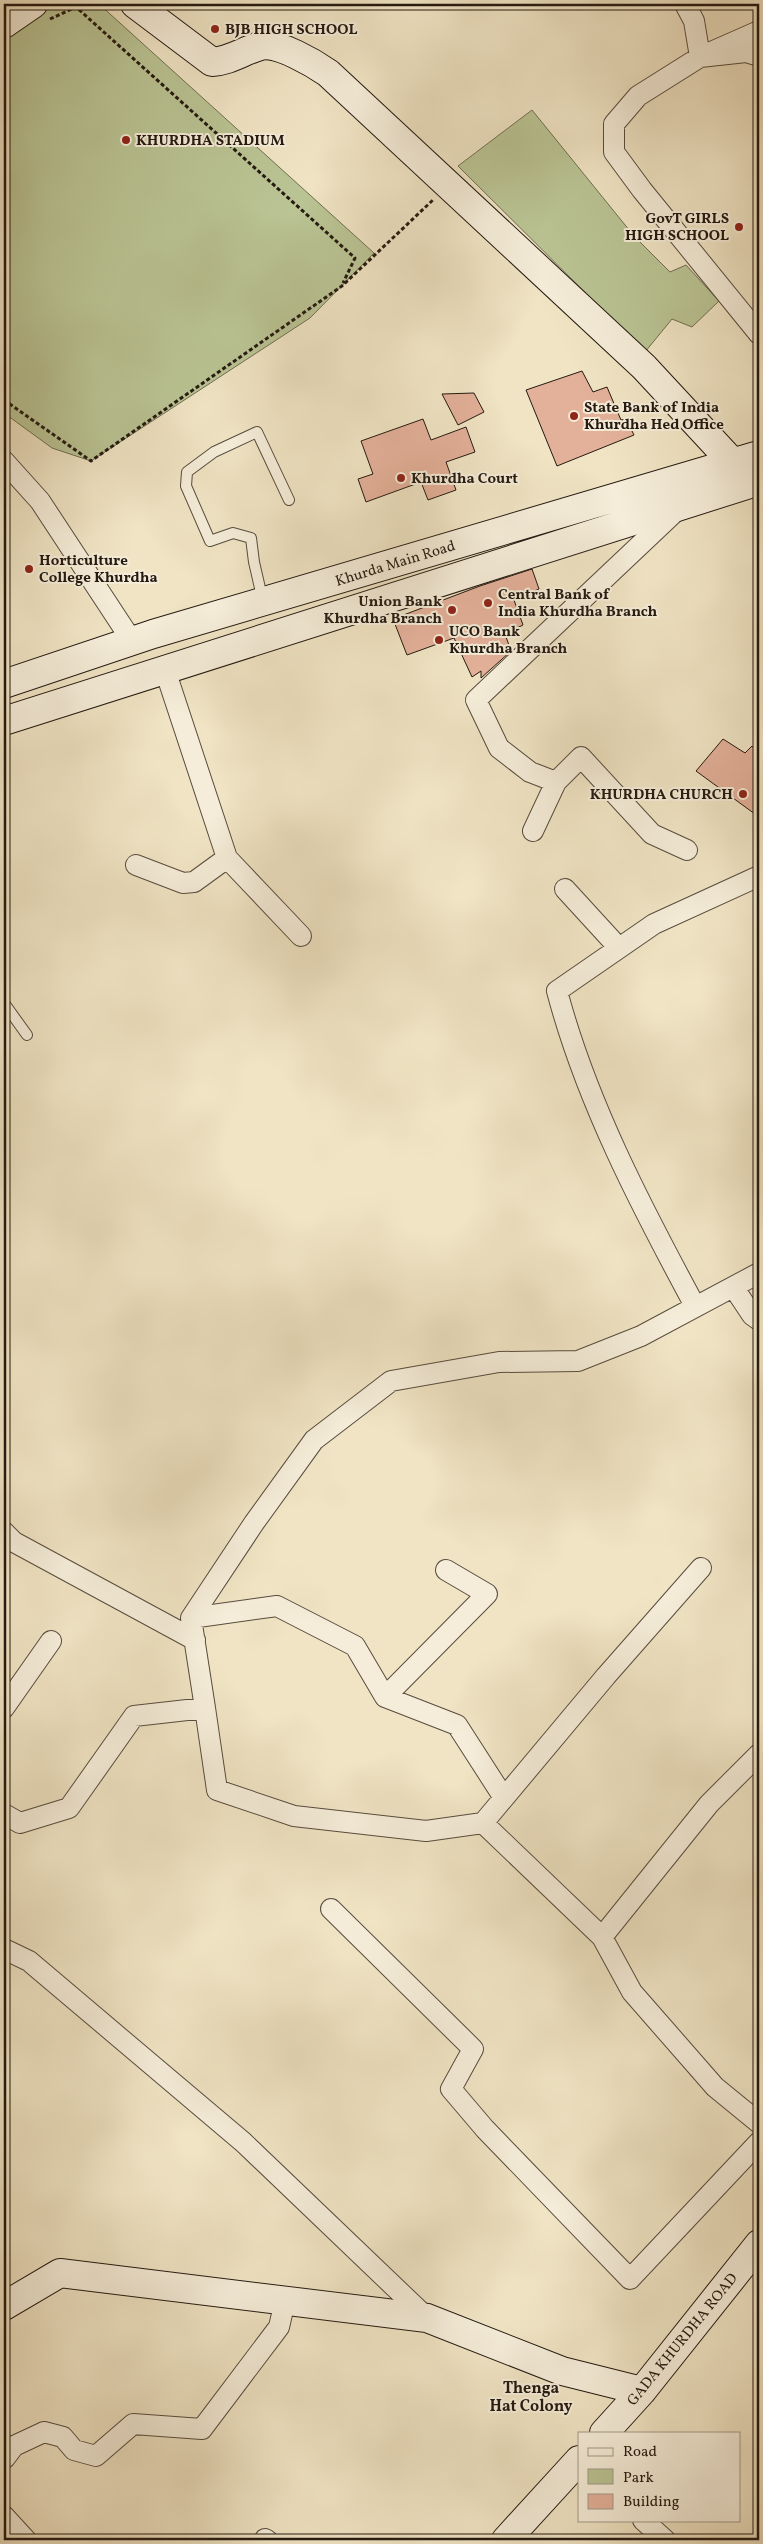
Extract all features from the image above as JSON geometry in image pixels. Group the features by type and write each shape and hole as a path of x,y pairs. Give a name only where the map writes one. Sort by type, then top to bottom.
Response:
{"main road":[{"path":"134,4 212,62 225,61 263,45 299,55 328,73 644,367 734,464"},
{"path":"4,24 37,13"},
{"name":"Khurda Main Road","path":"4,684 132,641 679,477 734,464 759,455"},
{"path":"4,721 680,506 758,483"},
{"name":"GADA KHURDHA ROAD","path":"605,2432 642,2390 759,2244"},
{"path":"4,2306 60,2273 426,2318 562,2371 642,2390"},
{"path":"514,2536 578,2462"}],"street":[{"path":"686,4 694,21 700,56"},
{"path":"759,31 700,56 638,96 614,124 614,152 642,190 759,334"},
{"path":"700,56 746,52 759,56"},
{"path":"4,461 40,500 132,641"},
{"path":"734,464 758,483"},
{"path":"556,782 530,772 499,748 476,700 680,506"},
{"path":"165,670 228,858 301,936"},
{"path":"533,831 556,782 580,757 652,834 687,850"},
{"path":"136,865 183,883 194,882 228,858"},
{"path":"695,1306 650,1221 606,1126 570,1040 557,991 654,924 759,876"},
{"path":"565,889 619,948"},
{"path":"701,1568 606,1676 483,1823 426,1831 294,1816 216,1790 192,1618 254,1523 314,1440 391,1381 499,1362 578,1361 640,1336 719,1293 734,1288 759,1273"},
{"path":"734,1288 752,1315 759,1320"},
{"path":"4,1532 14,1542 194,1640"},
{"path":"386,1697 487,1594 446,1570"},
{"path":"192,1618 278,1606 355,1646 386,1697 457,1724 504,1798"},
{"path":"4,1708 51,1642"},
{"path":"4,1814 20,1823 68,1808 134,1716 204,1708"},
{"path":"602,1937 710,1804 759,1754"},
{"path":"483,1823 539,1874 602,1937 632,1992 715,2087 759,2123"},
{"path":"331,1909 472,2049 451,2090 630,2279 759,2142"},
{"path":"4,1949 29,1961 243,2142 426,2318"},
{"path":"5,2458 14,2446 44,2432 63,2437 74,2450 96,2456 133,2424 202,2429 279,2327 285,2301"},
{"path":"4,2516 26,2540"},
{"path":"645,2522 665,2540"}],"lane":[{"path":"264,602 254,562 251,538 232,533 210,541 186,486 187,472 214,452 257,432 289,500"},
{"path":"4,1003 27,1035"}],"path":[{"path":"37,13 76,6 355,258 342,286"},
{"path":"4,400 91,461 342,286 449,185"}],"green space":[{"name":"KHURDHA STADIUM","path":"53,4 99,4 374,253 310,318 91,461 52,448 4,413 4,27"},
{"path":"532,110 634,236 670,272 686,265 719,301 692,327 672,319 645,352 458,166"}],"building":[{"name":"State Bank of India Khurdha Hed Office","path":"582,371 593,392 607,387 621,420 626,419 634,435 557,466 526,390"},
{"path":"474,393 484,412 458,425 442,394"},
{"path":"423,419 431,440 466,427 475,452 446,462 456,490 428,500 421,482 366,502 358,479 373,474 361,441"},
{"path":"532,569 539,589 514,600 523,625 505,634 511,651 481,678 481,671 472,677 454,638 407,655 393,619 480,586"},
{"name":"KHURDHA CHURCH","path":"723,739 745,753 752,746 759,755 759,817 696,771"}],"place":[{"name":"BJB HIGH SCHOOL","path":"215,29"},
{"name":"KHURDHA STADIUM","path":"126,140"},
{"name":"GovT GIRLS HIGH SCHOOL","path":"739,227"},
{"name":"State Bank of India Khurdha Hed Office","path":"574,416"},
{"name":"Khurdha Court","path":"401,478"},
{"name":"Horticulture College Khurdha","path":"29,569"},
{"name":"Central Bank of India Khurdha Branch","path":"488,603"},
{"name":"Union Bank Khurdha Branch","path":"452,610"},
{"name":"UCO Bank Khurdha Branch","path":"439,640"},
{"name":"KHURDHA CHURCH","path":"743,794"}],"district":[{"name":"Thenga Hat Colony","path":"531,2396"}]}
